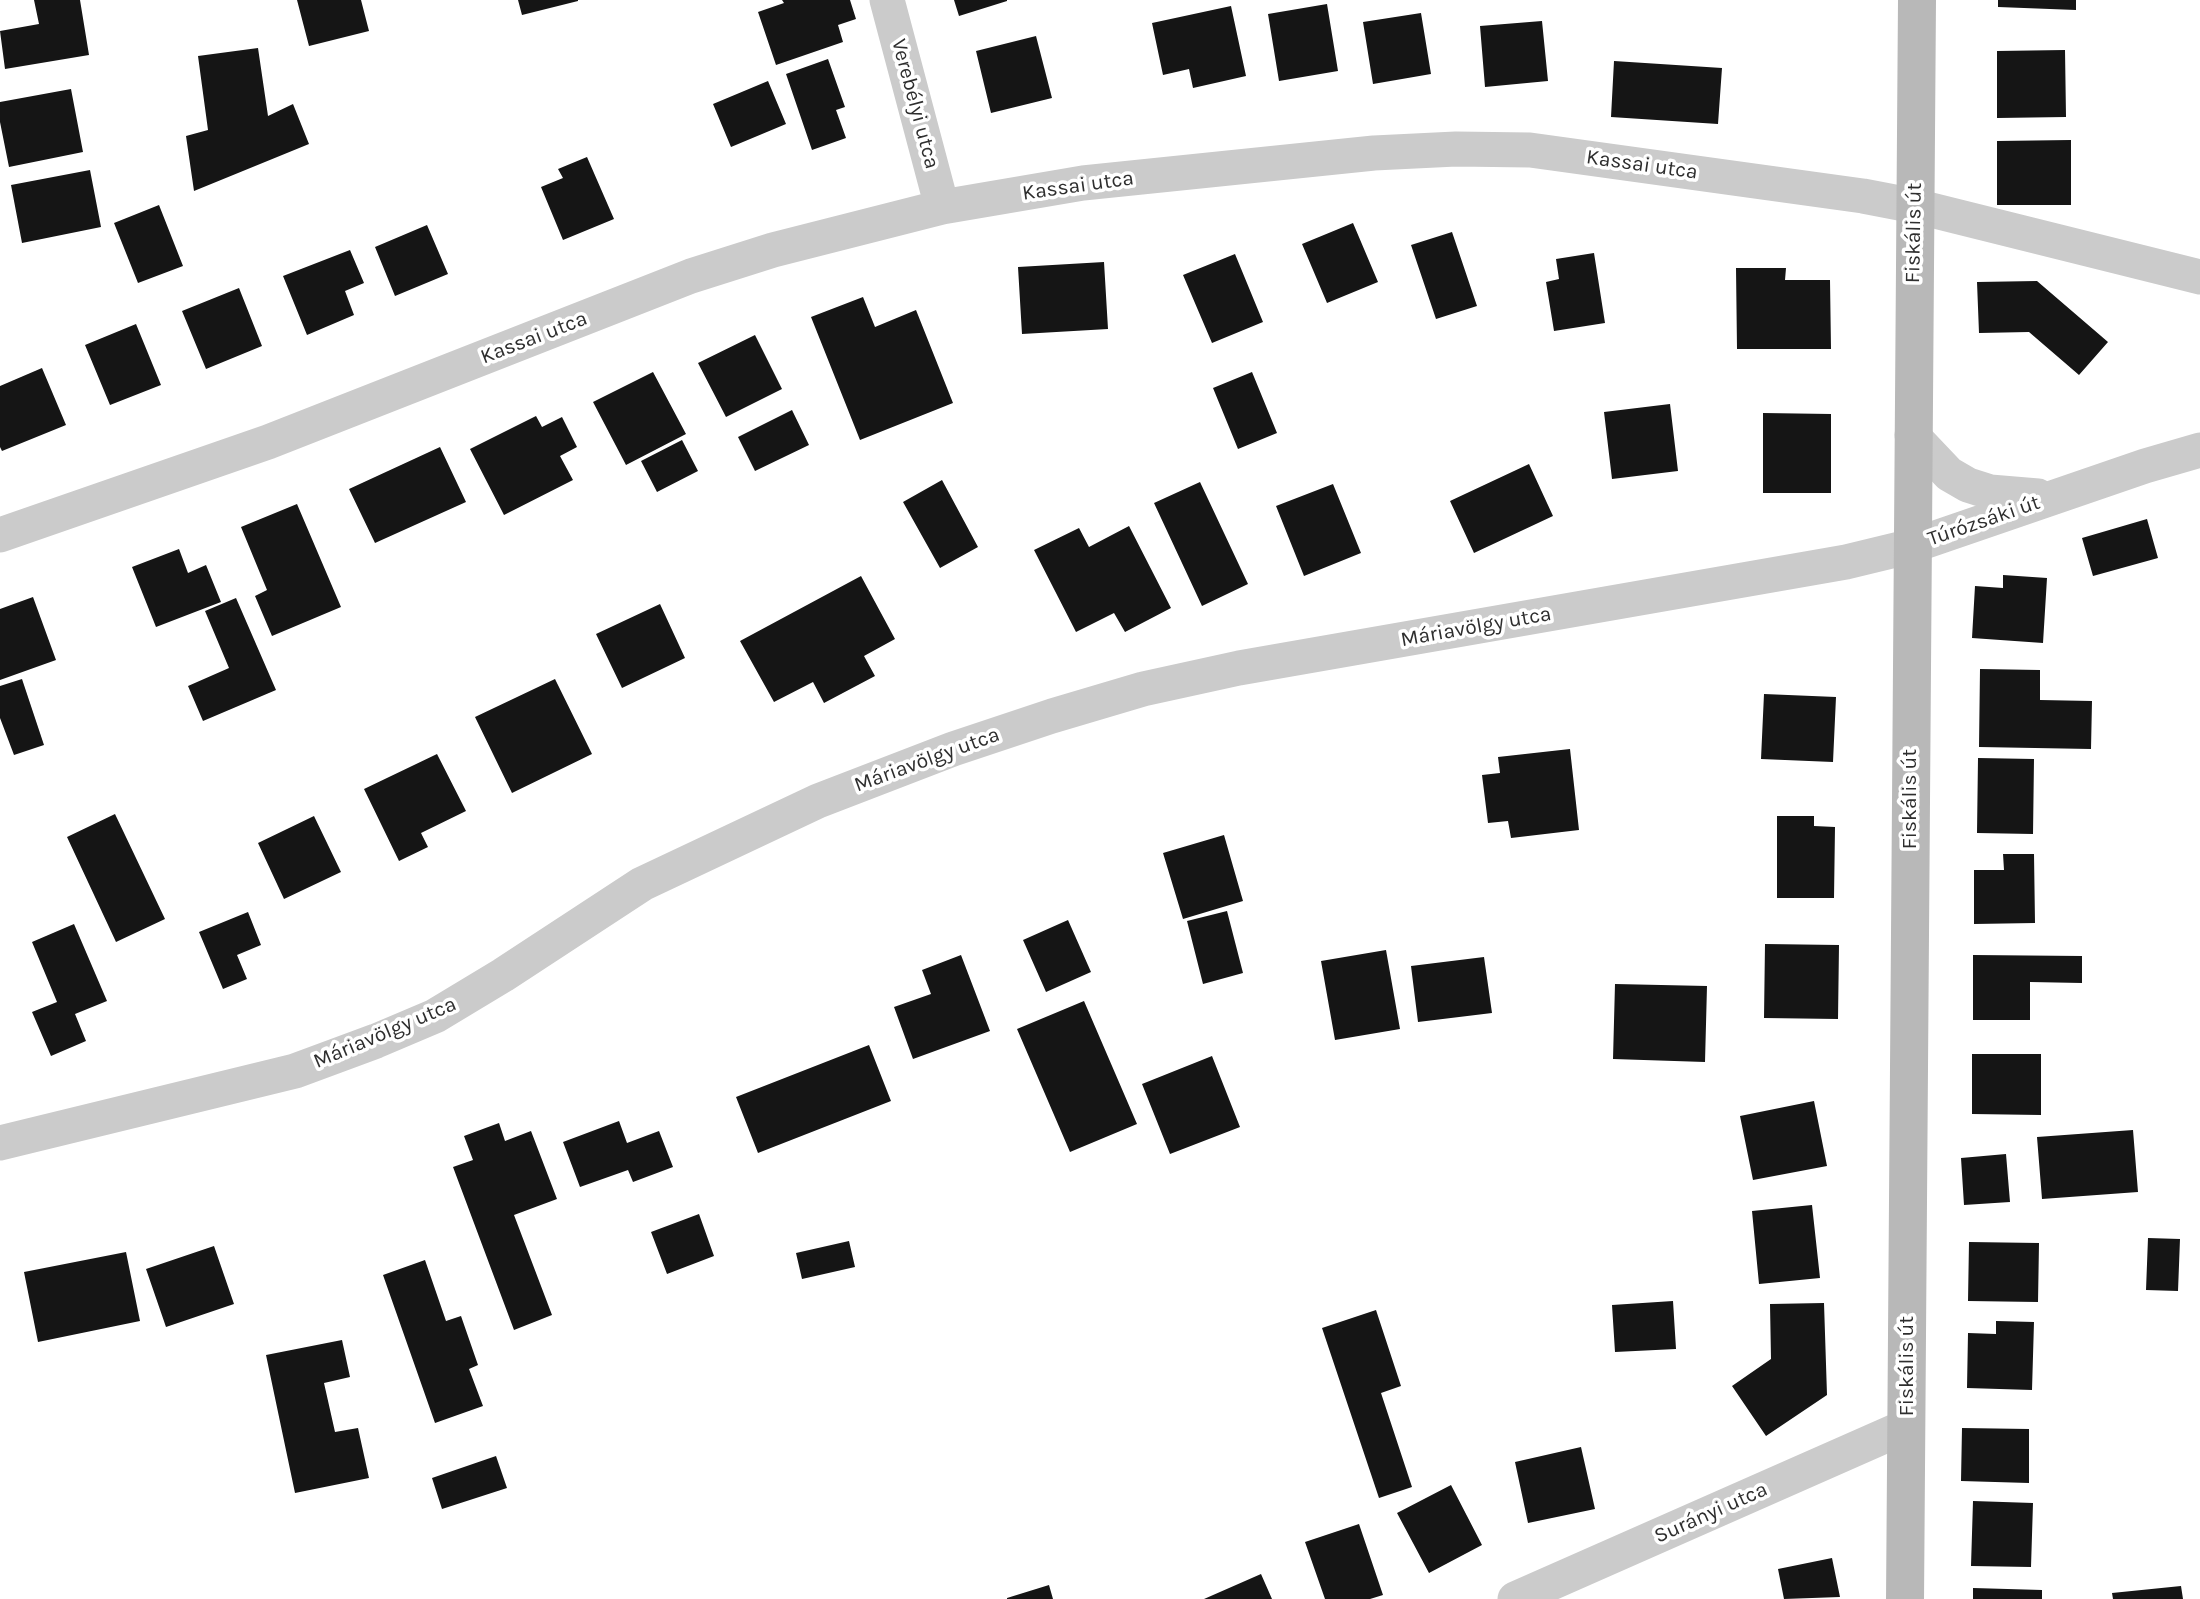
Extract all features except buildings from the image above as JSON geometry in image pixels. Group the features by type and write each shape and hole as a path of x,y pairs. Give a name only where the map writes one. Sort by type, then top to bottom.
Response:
{"street":[{"name":"Verebélyi utca","path":"887,0 942,207"},
{"name":"Fiskális út","path":"1905,1599 1917,0"},
{"name":"Kassai utca","path":"0,535 268,442 691,276 774,250 942,207 1083,183 1374,153 1456,149 1530,150 1863,195 2200,277"},
{"name":"Túrózsáki út","path":"1912,435 1949,474 1968,485 1990,492 2056,497"},
{"name":"Túrózsáki út","path":"1912,546 2144,466 2200,450"},
{"name":"Máriavölgy utca","path":"0,1143 295,1071 376,1041 435,1016 642,884 818,801 953,749 1052,716 1143,689 1239,668 1833,565 1912,546"},
{"name":"Surányi utca","path":"1516,1599 1907,1426"}]}
